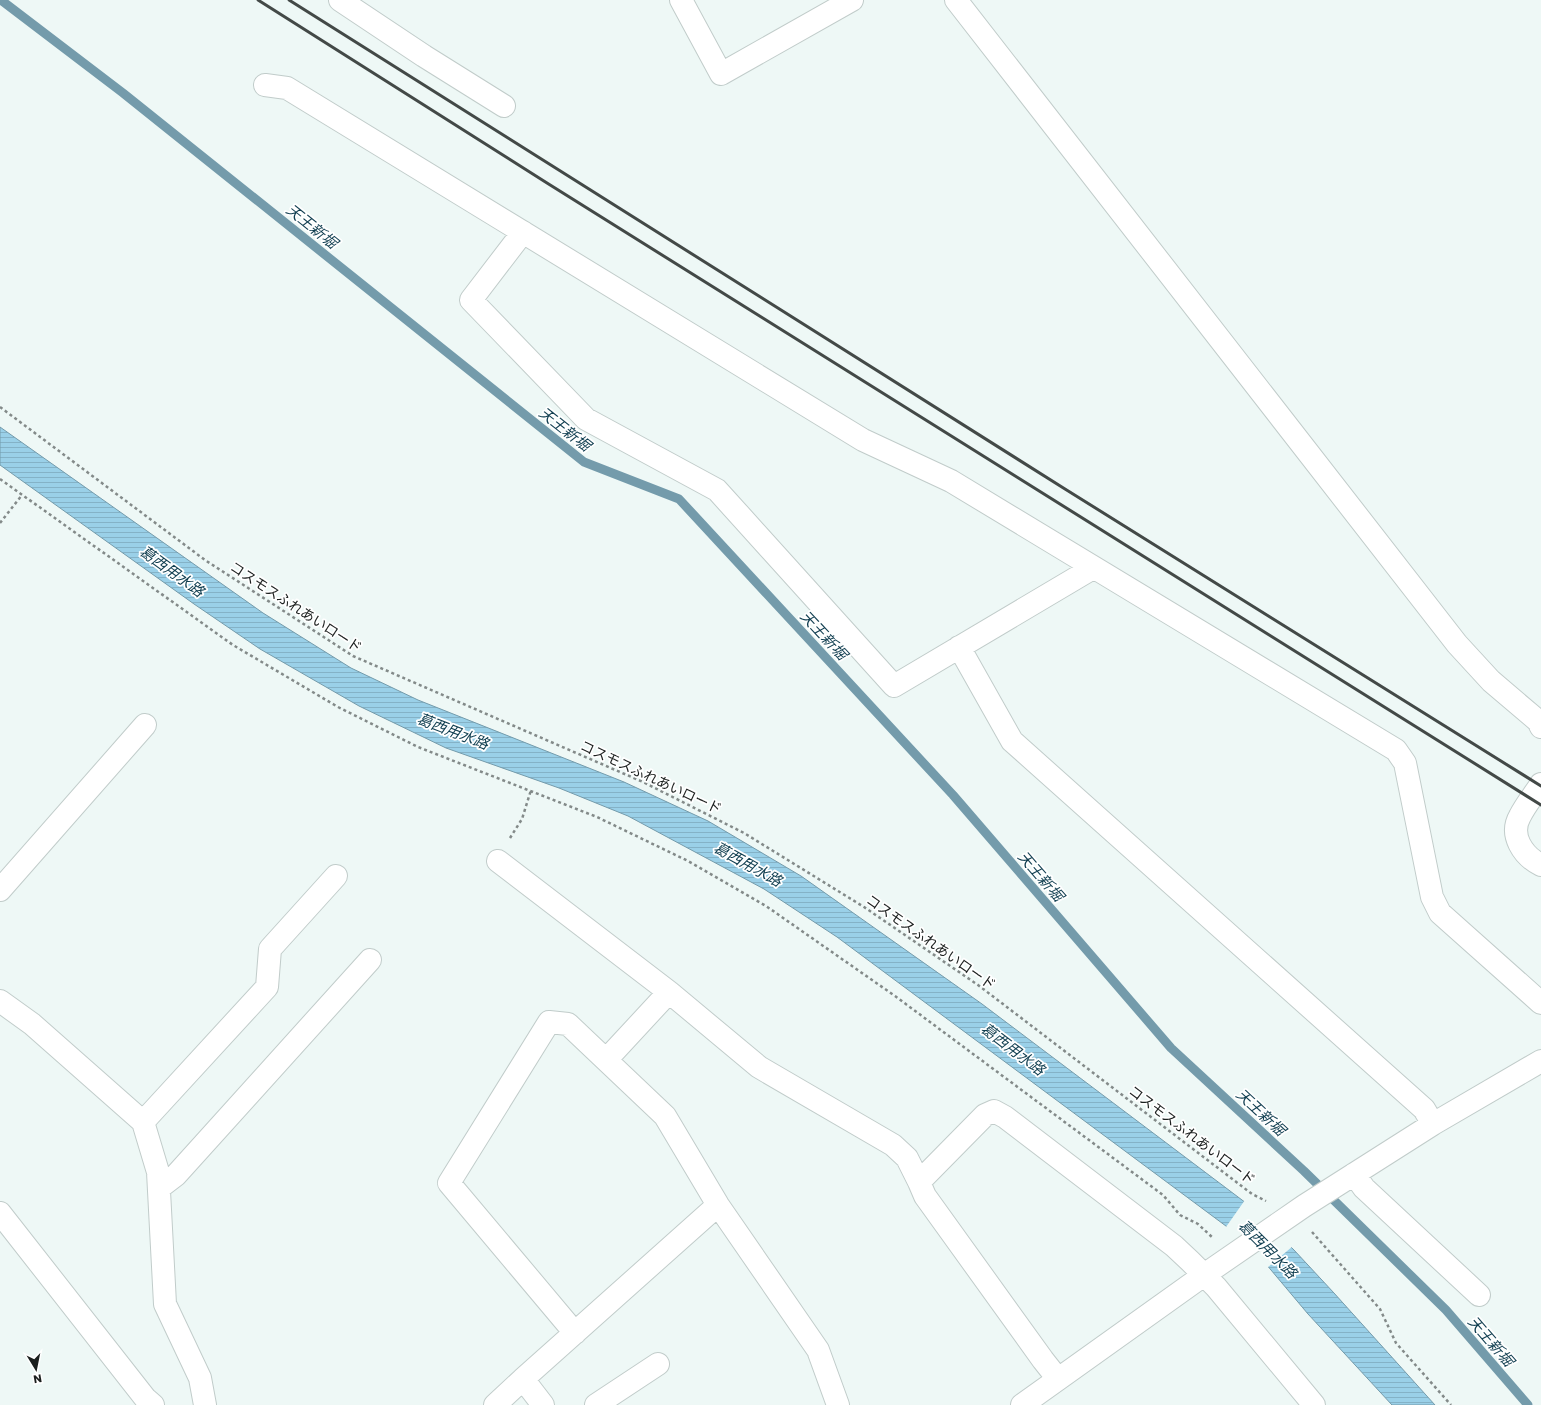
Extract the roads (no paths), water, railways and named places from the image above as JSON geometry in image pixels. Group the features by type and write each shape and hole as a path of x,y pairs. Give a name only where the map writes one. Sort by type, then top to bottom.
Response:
{"street":[{"path":"340,0 424,56 504,106"},
{"path":"681,0 721,74 852,0"},
{"path":"961,1 1457,644 1491,681 1538,721 1541,727"},
{"path":"265,85 287,88 863,440 951,481 1396,750 1405,763 1432,897 1440,913 1541,1003"},
{"path":"523,232 471,300 586,419 717,490 894,686 1093,568"},
{"path":"959,648 1012,742 1424,1109 1433,1124"},
{"path":"0,890 145,725"},
{"path":"1541,784 1518,817 1516,834 1522,850 1532,860 1541,865"},
{"path":"498,861 669,992 759,1067 893,1145 907,1158 925,1196 1058,1379"},
{"path":"143,1122 267,987 270,949 336,876"},
{"path":"159,1188 176,1175 370,960"},
{"path":"606,1060 669,992"},
{"path":"0,1001 32,1024 143,1122 158,1172 166,1304 200,1378 205,1405"},
{"path":"575,1333 449,1183 549,1022 568,1024 665,1116 718,1206 818,1350 838,1405"},
{"path":"1022,1405 1246,1246 1274,1215 1304,1206 1433,1124 1541,1061"},
{"path":"919,1182 985,1114 994,1111 1005,1117 1174,1246 1204,1275 1314,1405"},
{"path":"1346,1179 1364,1188 1479,1295"},
{"path":"495,1405 718,1206"},
{"path":"0,1214 152,1405"},
{"path":"596,1405 658,1364"},
{"path":"523,1379 543,1405"}],"water":[{"name":"葛西用水路","path":"0,427 263,613 351,668 418,700 624,782 708,821 801,876 982,1004 1246,1203 1294,1250 1435,1405 1392,1405 1308,1314 1255,1251 1238,1235 837,937 764,889 628,816 559,788 446,748 359,706 260,649 194,604 0,465"}],"waterway":[{"name":"天王新堀","path":"1,0 123,93 584,462 679,499 953,795 1171,1048 1304,1171 1446,1310 1528,1405"}],"railway":[{"path":"258,0 547,183 1541,805"},
{"path":"289,0 1065,489 1541,786"}]}
